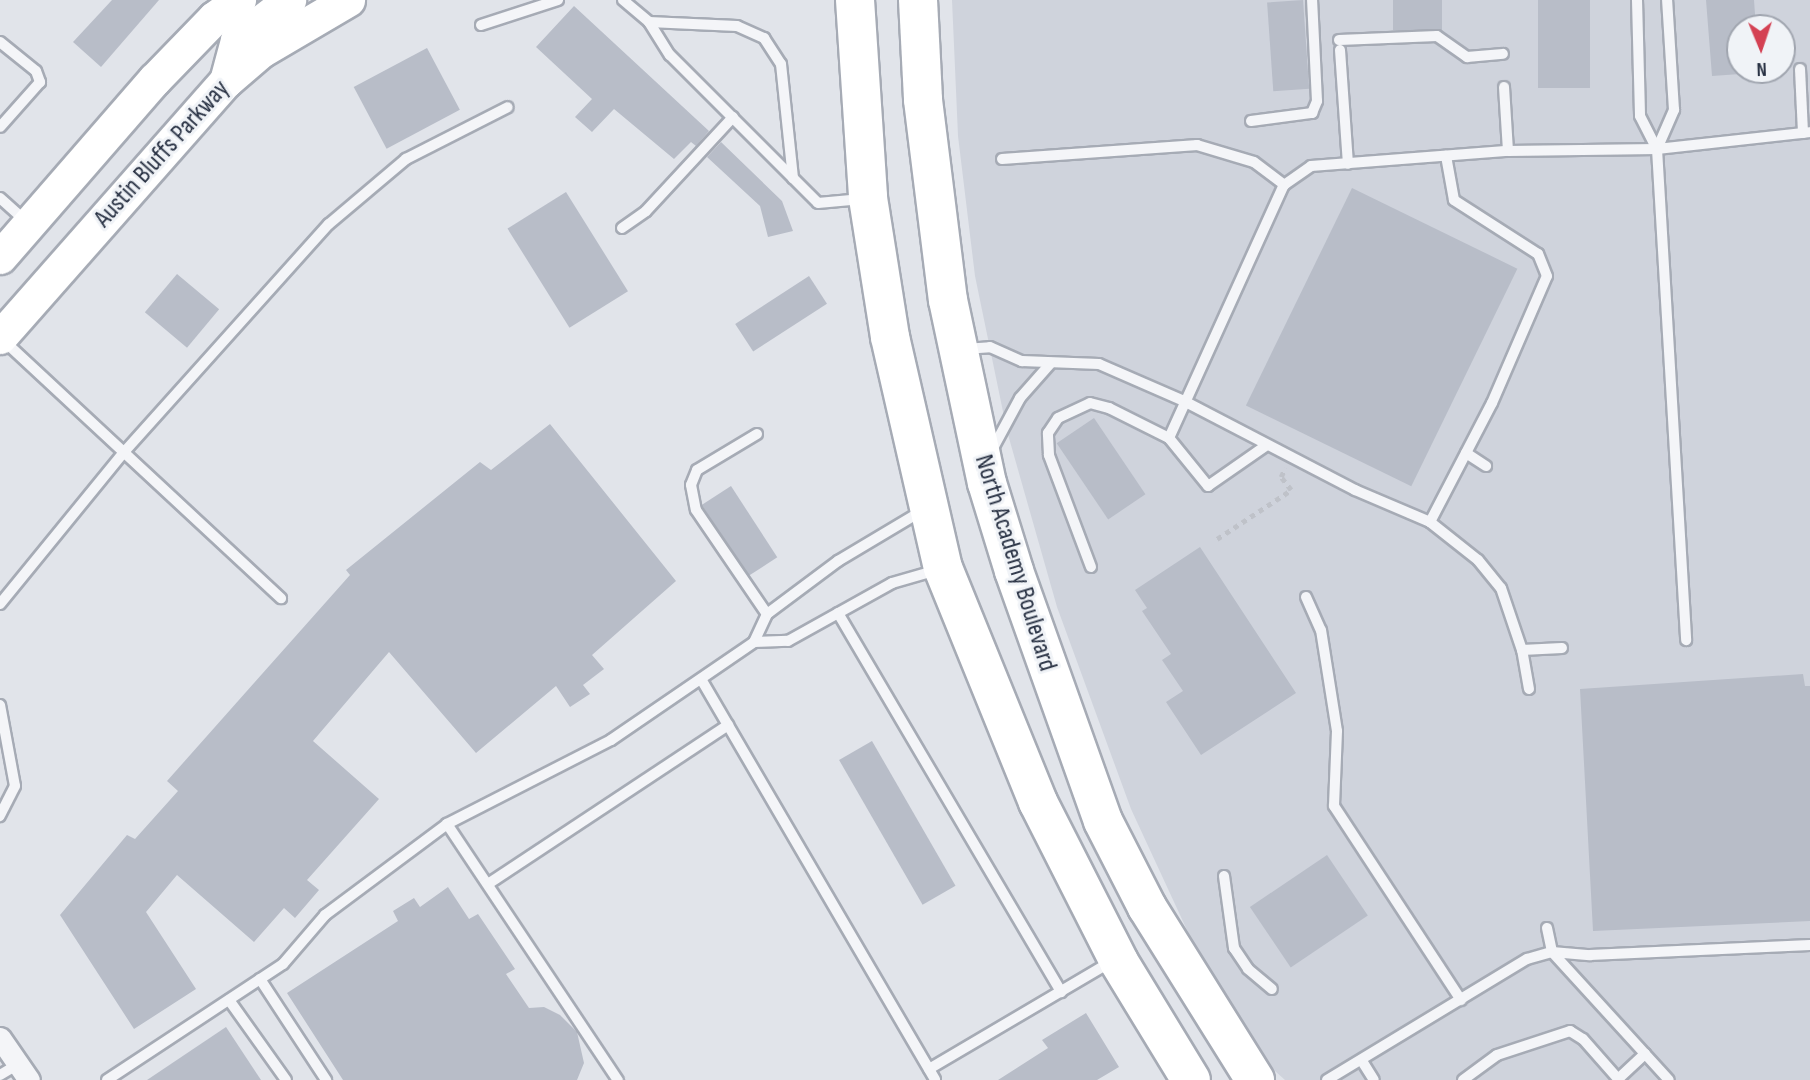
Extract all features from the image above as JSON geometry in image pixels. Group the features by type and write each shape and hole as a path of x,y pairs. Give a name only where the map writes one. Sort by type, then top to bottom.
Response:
{"highway":[{"path":"855,0 868,198 890,337 943,568 1038,802 1118,961 1147,972 1160,982 1196,1079"},
{"name":"North Academy Boulevard","path":"918,0 933,197 958,349 984,467 1041,657 1103,821 1147,907 1255,1080"}],"main road":[{"path":"226,81 237,40 289,0"},
{"name":"Austin Bluffs Parkway","path":"0,337 226,81 261,51 348,0"},
{"name":"Austin Bluffs Parkway","path":"0,257 154,80 232,2"}],"street":[{"path":"0,1038 16,1073"}],"lane":[{"path":"481,25 558,0"},
{"path":"624,0 649,22 670,55 818,204 868,198"},
{"path":"1251,121 1312,113 1317,101 1312,0"},
{"path":"1637,0 1640,116 1657,149 1686,640"},
{"path":"1657,149 1674,110 1667,0"},
{"path":"649,22 737,26 764,38 781,64 793,178"},
{"path":"1348,164 1340,45 1437,36 1467,57 1503,54"},
{"path":"0,42 36,71 40,82 0,127"},
{"path":"1169,438 1284,185 1311,166 1508,151 1657,149 1806,132 1800,69"},
{"path":"1504,88 1508,151"},
{"path":"0,604 125,451 330,223 406,159 508,107"},
{"path":"622,228 646,211 733,117"},
{"path":"1002,159 1197,145 1254,162 1284,185"},
{"path":"1430,522 1466,453 1547,276 1538,254 1454,200 1446,156"},
{"path":"0,198 29,223"},
{"path":"0,337 281,598"},
{"path":"958,349 990,347 1022,361 1099,364 1184,401 1267,445 1430,522 1478,560 1501,588 1522,650 1529,689"},
{"path":"984,467 1020,398 1051,363"},
{"path":"1091,567 1049,455 1048,433 1058,418 1090,402 1169,438 1208,486 1267,445"},
{"path":"757,434 697,470 691,485 696,510 767,614"},
{"path":"1466,453 1486,466"},
{"path":"112,1079 282,964 326,915 447,824 611,740 754,642 767,614 838,561 928,507"},
{"path":"754,642 788,642 892,583 943,568"},
{"path":"1306,597 1321,630 1337,730 1334,806 1461,1000"},
{"path":"838,613 1061,992"},
{"path":"1522,650 1562,648"},
{"path":"701,680 936,1080"},
{"path":"0,705 15,786 0,816"},
{"path":"488,884 727,725"},
{"path":"447,824 618,1080"},
{"path":"1224,876 1234,947 1248,969 1272,989"},
{"path":"1547,928 1552,952 1669,1080"},
{"path":"1327,1080 1527,959 1552,952 1590,955 1810,946"},
{"path":"929,1069 1118,961"},
{"path":"260,979 326,1080"},
{"path":"229,1000 286,1080"},
{"path":"1463,1080 1497,1055 1558,1032 1570,1031 1583,1039 1618,1080 1645,1054"},
{"path":"1362,1061 1374,1080"}],"path":[{"path":"1217,539 1291,490 1282,477 1285,467"}],"shaded area":[{"path":"952,0 1810,0 1810,1080 1285,1080 1275,1071 1193,943 1131,809 1057,607 1007,431 975,276 958,136"}],"building":[{"path":"112,0 159,0 101,67 73,42"},
{"path":"1303,0 1309,89 1273,91 1267,3"},
{"path":"1393,0 1442,0 1442,30 1393,30"},
{"path":"1538,0 1590,0 1590,88 1538,88"},
{"path":"1706,0 1754,0 1755,14 1726,14 1726,75 1712,76"},
{"path":"574,6 709,131 696,146 691,142 674,159 614,109 592,132 575,117 592,99 536,47"},
{"path":"427,48 460,110 387,149 354,87"},
{"path":"721,142 782,201 793,231 768,237 760,206 707,157"},
{"path":"1352,188 1517,269 1411,486 1246,406"},
{"path":"566,192 628,291 569,328 507,229"},
{"path":"177,274 219,309 187,348 145,312"},
{"path":"809,276 827,304 753,352 735,324"},
{"path":"1094,418 1145,494 1108,519 1057,443"},
{"path":"550,424 676,581 592,655 604,669 583,685 590,694 570,707 556,686 476,753 389,652 313,741 379,799 307,880 319,890 295,918 284,908 254,942 177,875 146,912 196,989 134,1029 60,915 127,835 135,839 178,791 167,781 350,575 346,570 480,462 491,470"},
{"path":"731,486 777,557 748,576 702,505"},
{"path":"1200,547 1296,693 1201,755 1166,702 1183,691 1162,660 1171,654 1142,611 1147,608 1135,590"},
{"path":"1803,674 1805,686 1810,686 1810,921 1593,931 1580,689"},
{"path":"872,741 955,886 923,905 839,760"},
{"path":"1327,855 1368,916 1291,968 1250,907"},
{"path":"448,887 469,919 478,914 515,969 506,974 529,1008 544,1007 560,1015 577,1032 584,1063 577,1080 343,1080 287,993 398,921 393,911 414,898 420,907"},
{"path":"1086,1013 1119,1067 1097,1080 998,1080 1048,1048 1042,1040"},
{"path":"226,1027 261,1080 147,1080"}]}
